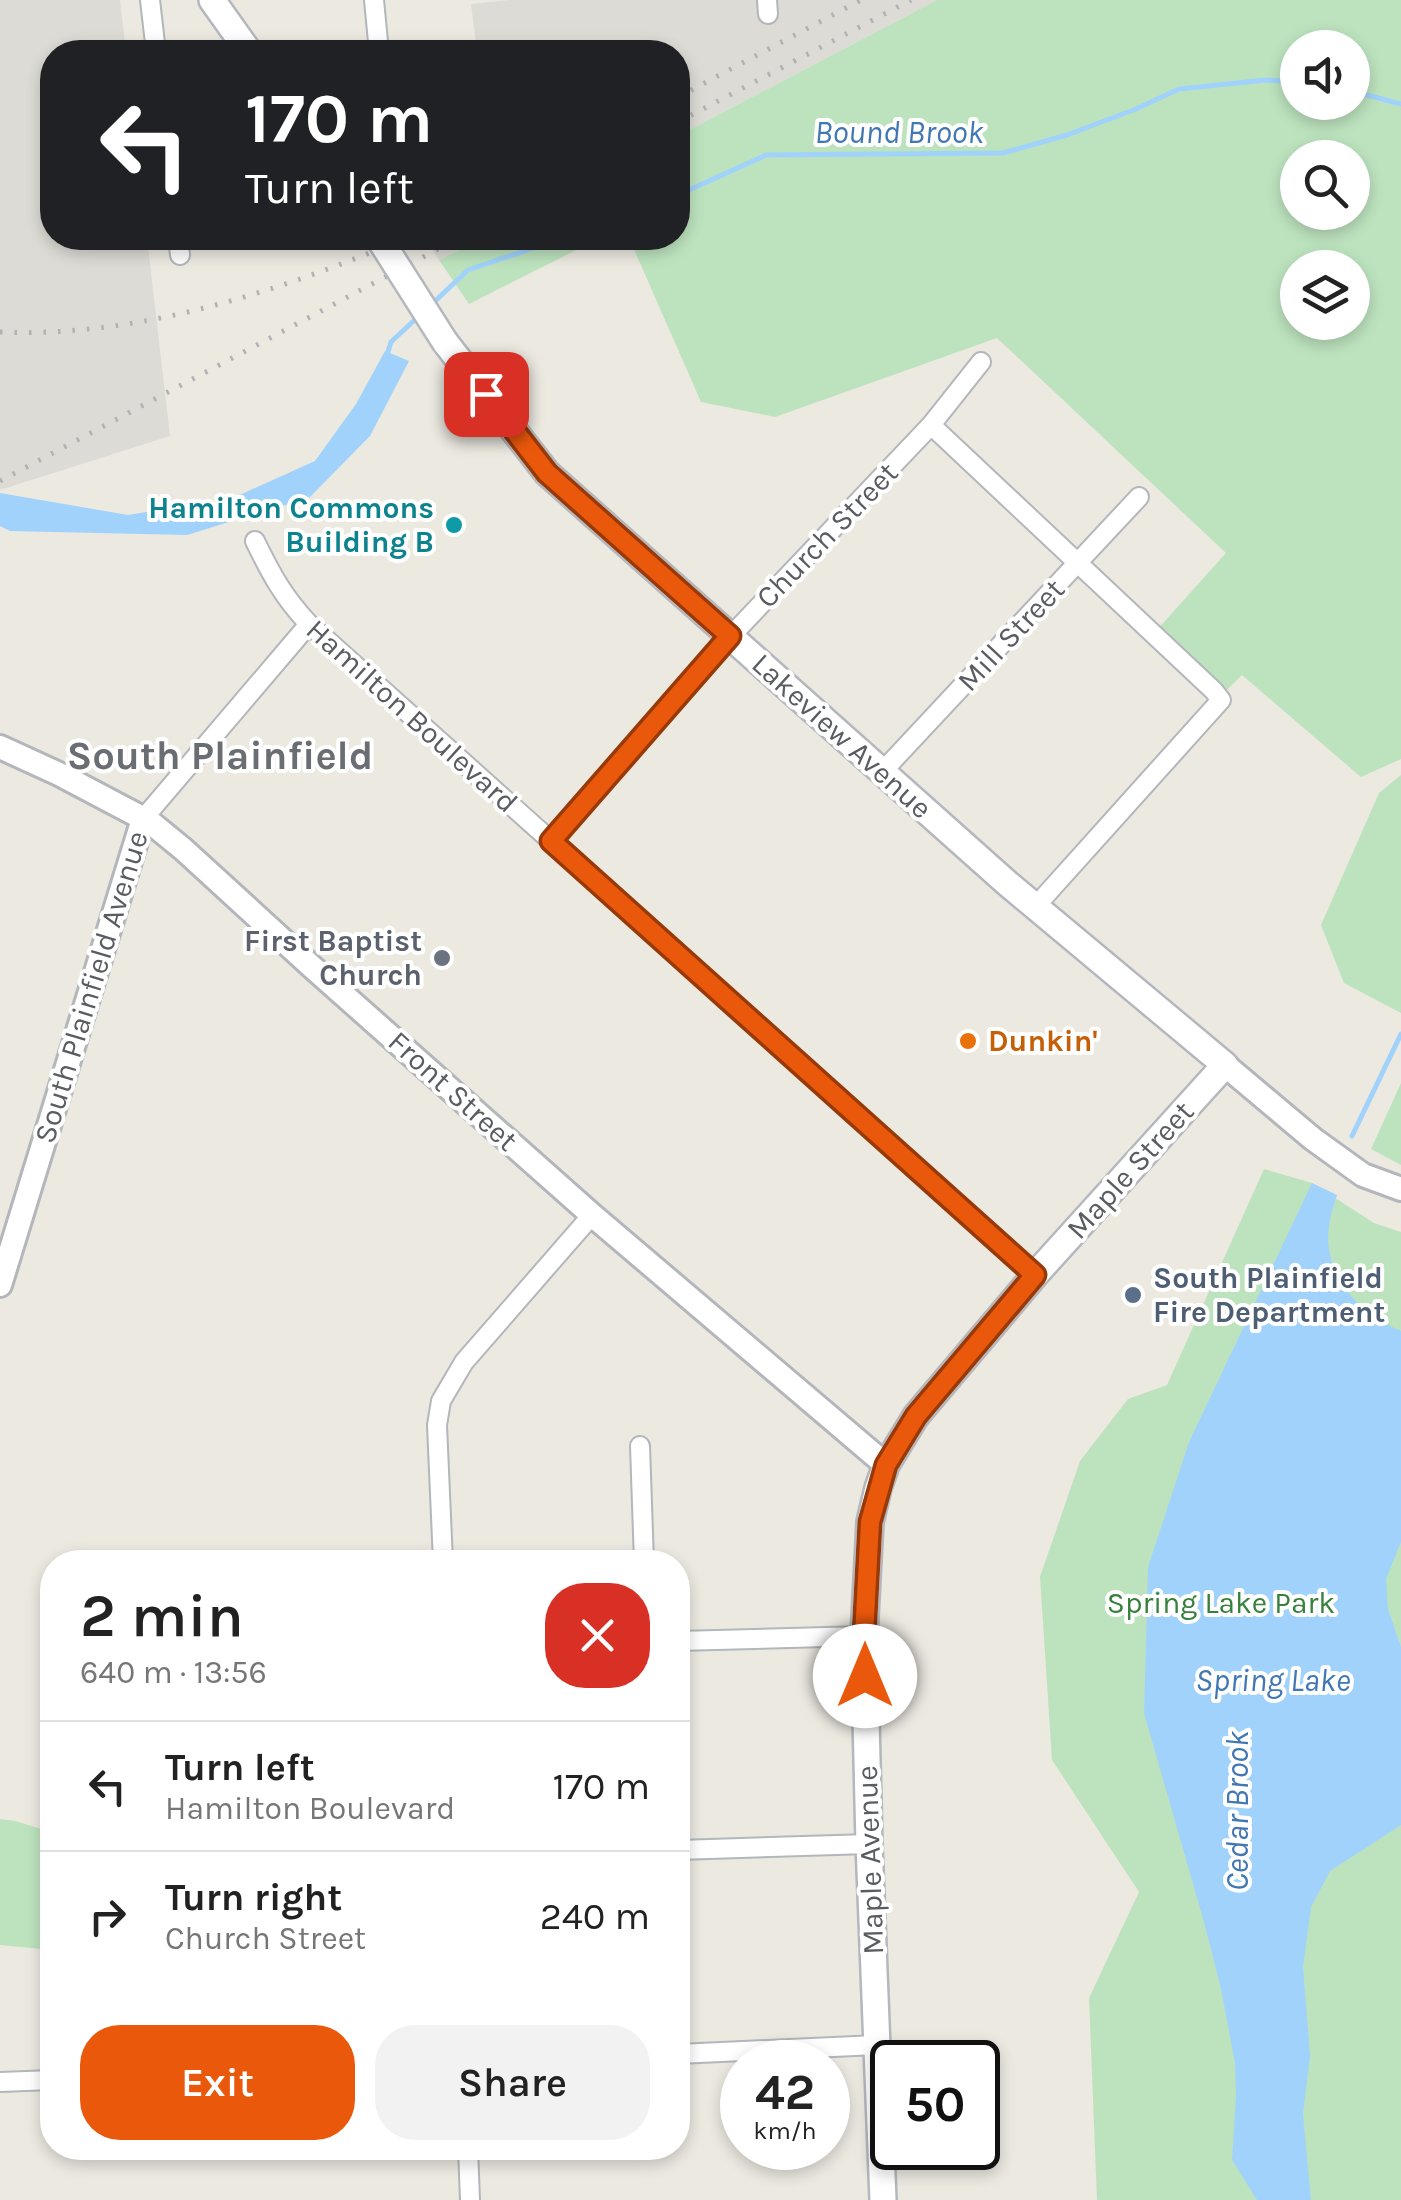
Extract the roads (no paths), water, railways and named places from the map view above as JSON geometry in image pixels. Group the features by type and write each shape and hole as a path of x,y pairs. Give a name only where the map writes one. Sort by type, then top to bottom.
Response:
{"main road":[{"path":"212,0 240,40"},
{"name":"Lakeview Avenue","path":"387,250 445,342 547,473 1035,907 1224,1065"},
{"name":"Maple Street","path":"1035,1275 1224,1065"},
{"name":"Maple Avenue","path":"877,2040 864,1636 870,1522 886,1465 916,1416 1035,1275"},
{"name":"Maple Avenue","path":"882,2170 883,2200"}],"street":[{"path":"150,0 155,40"},
{"path":"374,0 379,40"},
{"name":"Church Street","path":"551,841 730,636 932,425 981,362"},
{"path":"932,425 1221,700 1035,907"},
{"name":"Mill Street","path":"882,772 1139,497"},
{"name":"Hamilton Boulevard","path":"255,541 288,602 310,624 1035,1275"},
{"name":"South Plainfield Avenue","path":"0,1286 142,818 310,624"},
{"name":"Front Street","path":"0,747 142,818 183,849 592,1215 886,1465"},
{"path":"1224,1065 1363,1175 1401,1188"},
{"path":"443,1550 438,1425 441,1401 464,1362 592,1215"},
{"path":"640,1446 644,1550"},
{"path":"690,1641 864,1636"},
{"path":"690,1850 868,1844"},
{"path":"690,2054 870,2046"},
{"path":"0,2082 40,2080"},
{"path":"468,2160 470,2200"}],"water":[{"path":"385,351 409,361 370,436 309,498 262,512 244,511 232,521 187,535 10,531 0,526 0,493 128,515 233,498 315,461 356,404"},
{"name":"Spring Lake","path":"1312,1183 1337,1195 1328,1244 1338,1276 1358,1303 1401,1331 1401,1542 1386,1579 1388,1609 1401,1647 1401,1825 1330,1871 1311,1907 1303,1967 1310,2056 1303,2114 1311,2200 1257,2200 1232,2160 1235,2063 1221,1989 1144,1713 1148,1567 1189,1442"}],"waterway":[{"name":"Bound Brook","path":"690,190 766,155 1003,153 1067,135 1179,89 1280,81"},
{"name":"Bound Brook","path":"1370,96 1401,104"},
{"name":"Bound Brook","path":"432,304 468,270 527,250"},
{"name":"Bound Brook","path":"387,355 391,342 420,315"},
{"name":"Cedar Brook","path":"1352,1136 1401,1034"}],"railway":[{"path":"690,91 861,0"},
{"path":"690,116 911,0"},
{"path":"0,332 52,332 156,319 259,293 375,250"},
{"path":"0,481 436,250"}],"place":[{"name":"Hamilton Commons Building B","path":"454,525"},
{"name":"First Baptist Church","path":"442,958"},
{"name":"Dunkin'","path":"968,1041"},
{"name":"South Plainfield Fire Department","path":"1133,1295"}],"district":[{"name":"South Plainfield","path":"220,755"}],"park label":[{"name":"Spring Lake Park","path":"1221,1603"}]}
